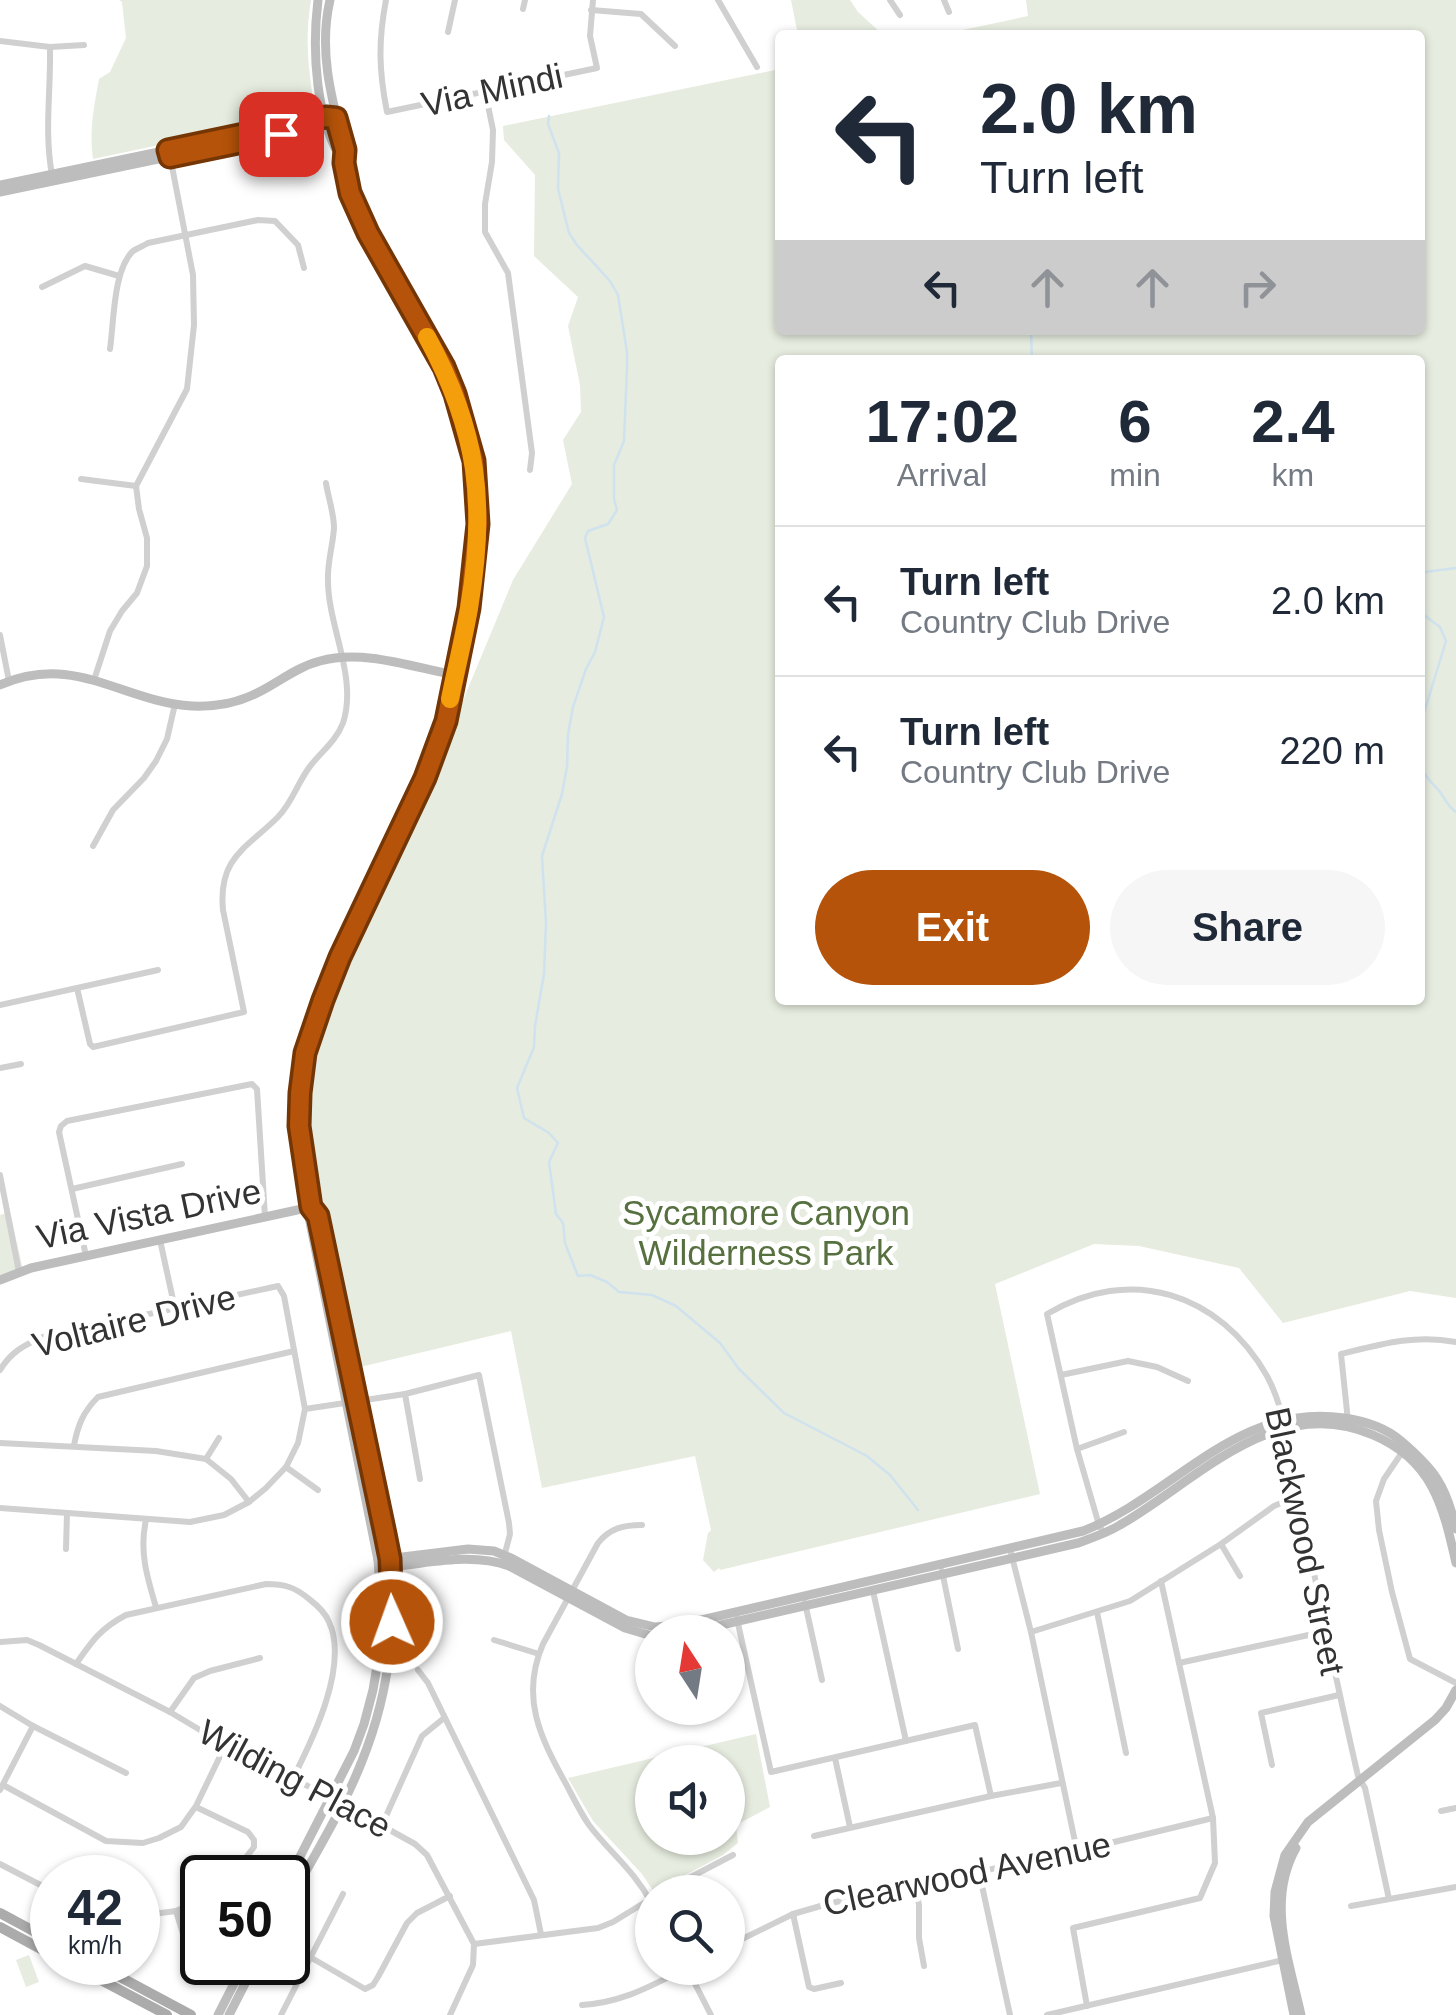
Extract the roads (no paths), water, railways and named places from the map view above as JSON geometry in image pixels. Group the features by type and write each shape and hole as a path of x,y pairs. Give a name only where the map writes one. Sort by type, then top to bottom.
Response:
{"main road":[{"path":"0,1914 30,1930"},
{"path":"0,1927 30,1943"},
{"path":"110,1985 167,2015"},
{"path":"135,1985 191,2015"}],"street":[{"path":"318,0 315,65 330,120"},
{"path":"310,1863 361,1764 374,1728 390,1656 392,1622 390,1562 309,1218 311,1207 299,1126 300,1093 305,1053 323,1000 425,778 446,721 469,608 478,500 474,461 444,367 368,233 350,193 344,163 334,149 326,67 330,0"},
{"name":"Via Mindi","path":"386,0 378,51 387,112 597,68 590,36 591,10"},
{"path":"448,32 454,0"},
{"path":"593,0 591,10 641,14 675,46"},
{"path":"718,0 757,66"},
{"path":"890,0 900,15"},
{"path":"944,0 949,12"},
{"path":"0,40 50,47 84,45"},
{"path":"50,47 46,142 53,178"},
{"path":"485,92 493,130 484,204 485,232 508,273 532,454 530,470"},
{"path":"0,189 330,120"},
{"path":"94,680 110,631 146,574 148,538 136,486 187,389 194,325 194,275 169,154"},
{"path":"110,349 119,276 134,250 148,243 258,220 275,221 298,246 304,268"},
{"path":"42,288 85,266 119,276"},
{"path":"81,478 136,486"},
{"path":"78,988 92,1046 244,1012 223,910 225,879 240,850 282,813 310,766 339,732 345,716 347,698 327,578 334,526 326,483"},
{"path":"0,636 4,682 31,674 66,673 175,704 208,706 238,700 308,665 341,657 368,658 455,675"},
{"path":"93,846 113,810 144,778 159,755 175,704"},
{"path":"0,1005 158,970"},
{"path":"0,1068 21,1064"},
{"path":"86,1256 59,1132 68,1121 252,1084 257,1088 265,1217"},
{"path":"72,1189 182,1164"},
{"path":"0,1175 4,1215 19,1272"},
{"name":"Via Vista Drive","path":"0,1280 86,1256 311,1207"},
{"path":"160,1240 175,1309"},
{"name":"Voltaire Drive","path":"0,1370 10,1355 43,1337 278,1286 284,1296 294,1350"},
{"name":"Blackwood Street","path":"1061,1375 1047,1314 1068,1302 1124,1289 1156,1292 1210,1312 1245,1343 1269,1380 1284,1424 1339,1695 1389,1899"},
{"path":"1348,1423 1342,1354 1402,1339 1456,1342"},
{"path":"0,1508 190,1522 236,1510 286,1467 298,1442 305,1409 294,1350 98,1397 78,1423 74,1445"},
{"path":"1101,1529 1077,1449 1061,1375 1128,1361 1157,1367 1188,1382"},
{"path":"305,1409 405,1394 479,1376 509,1523 503,1560"},
{"path":"405,1394 420,1479"},
{"path":"301,1855 354,1751 373,1690 382,1616 378,1564 352,1403"},
{"path":"745,1615 1011,1554 1101,1529 1227,1442 1251,1430 1326,1416 1348,1423 1360,1420 1383,1429 1405,1450 1435,1491 1456,1562"},
{"path":"1077,1449 1124,1432"},
{"path":"206,1459 219,1438"},
{"path":"0,1442 74,1445 206,1459 231,1479 248,1502"},
{"path":"1405,1450 1422,1458 1436,1476 1448,1499 1456,1529"},
{"path":"1298,2015 1286,1960 1280,1904 1292,1853 1316,1822 1446,1708 1456,1687 1410,1658 1392,1592 1376,1501 1384,1480 1405,1450"},
{"path":"286,1467 318,1490"},
{"path":"1030,1632 1130,1600 1274,1506 1298,1496"},
{"path":"66,1549 67,1514"},
{"path":"146,1520 142,1536 144,1562 156,1608"},
{"path":"635,1877 586,1821 543,1742 532,1700 538,1654 605,1534 618,1528 642,1526"},
{"path":"1221,1544 1240,1576"},
{"path":"1011,1554 1077,1851"},
{"path":"378,1564 469,1558 503,1560 635,1622"},
{"path":"941,1570 958,1649"},
{"path":"1087,2006 1073,1928 1200,1898 1216,1863 1213,1818 1161,1581"},
{"path":"76,1664 96,1634 126,1614 266,1584 284,1584 298,1590 328,1618 334,1633 334,1661 324,1708 293,1778"},
{"path":"872,1586 906,1741"},
{"path":"569,1593 635,1631"},
{"path":"805,1601 822,1680"},
{"path":"1097,1612 1126,1753"},
{"path":"1180,1663 1327,1631"},
{"name":"Wilding Place","path":"0,1642 27,1640 415,1844 427,1855 474,1944"},
{"path":"494,1640 538,1654"},
{"path":"170,1712 194,1678 210,1670 260,1658"},
{"path":"745,1658 771,1772 975,1725 991,1796"},
{"path":"418,1670 534,1900 542,1934"},
{"path":"1272,1765 1261,1713 1339,1695"},
{"path":"1362,1782 1441,1722 1456,1702"},
{"path":"0,1706 126,1773"},
{"path":"382,1825 422,1736 444,1718"},
{"path":"33,1726 1,1787 106,1841 143,1842 180,1827 196,1806 226,1745"},
{"path":"835,1758 850,1827"},
{"path":"814,1836 1061,1783"},
{"path":"196,1806 248,1832 254,1847 248,1855"},
{"path":"1441,1810 1456,1808"},
{"name":"Clearwood Avenue","path":"745,1938 793,1914 830,1903 1213,1818"},
{"path":"696,1875 733,1856"},
{"path":"0,1864 30,1880"},
{"path":"979,1872 1010,2015"},
{"path":"914,1885 924,1966"},
{"path":"1351,1906 1456,1886"},
{"path":"343,1894 310,1957 365,1989 378,1978 406,1924 417,1913 450,1896"},
{"path":"160,1913 180,1909"},
{"path":"450,2015 473,1965 474,1944 598,1928 635,1910"},
{"path":"176,1911 180,1925"},
{"path":"793,1914 809,1987 840,1983"},
{"path":"1047,2015 1286,1960"},
{"path":"218,2015 233,1985"},
{"path":"229,2015 244,1985"},
{"path":"281,2015 296,1985"},
{"path":"582,2006 609,2004 654,1985"},
{"path":"696,1985 711,2015"}],"waterway":[{"path":"549,116 548,124 559,153 558,189 569,233 618,295 627,368 624,441 614,465 617,510 608,524 588,531 585,538 604,617 573,707 562,794 542,856 544,974 534,1047 517,1088 524,1118 558,1143 549,1162 556,1214 563,1223 565,1243 578,1276 590,1275 619,1292 652,1295 676,1306 720,1343 739,1369 784,1413 867,1456 890,1475 918,1510"},
{"path":"1031,335 1032,355"},
{"path":"1425,572 1456,568"},
{"path":"1425,616 1440,627 1446,641 1425,710"},
{"path":"1425,775 1456,812"}],"park label":[{"name":"Sycamore Canyon Wilderness Park","path":"766,1233"}]}
